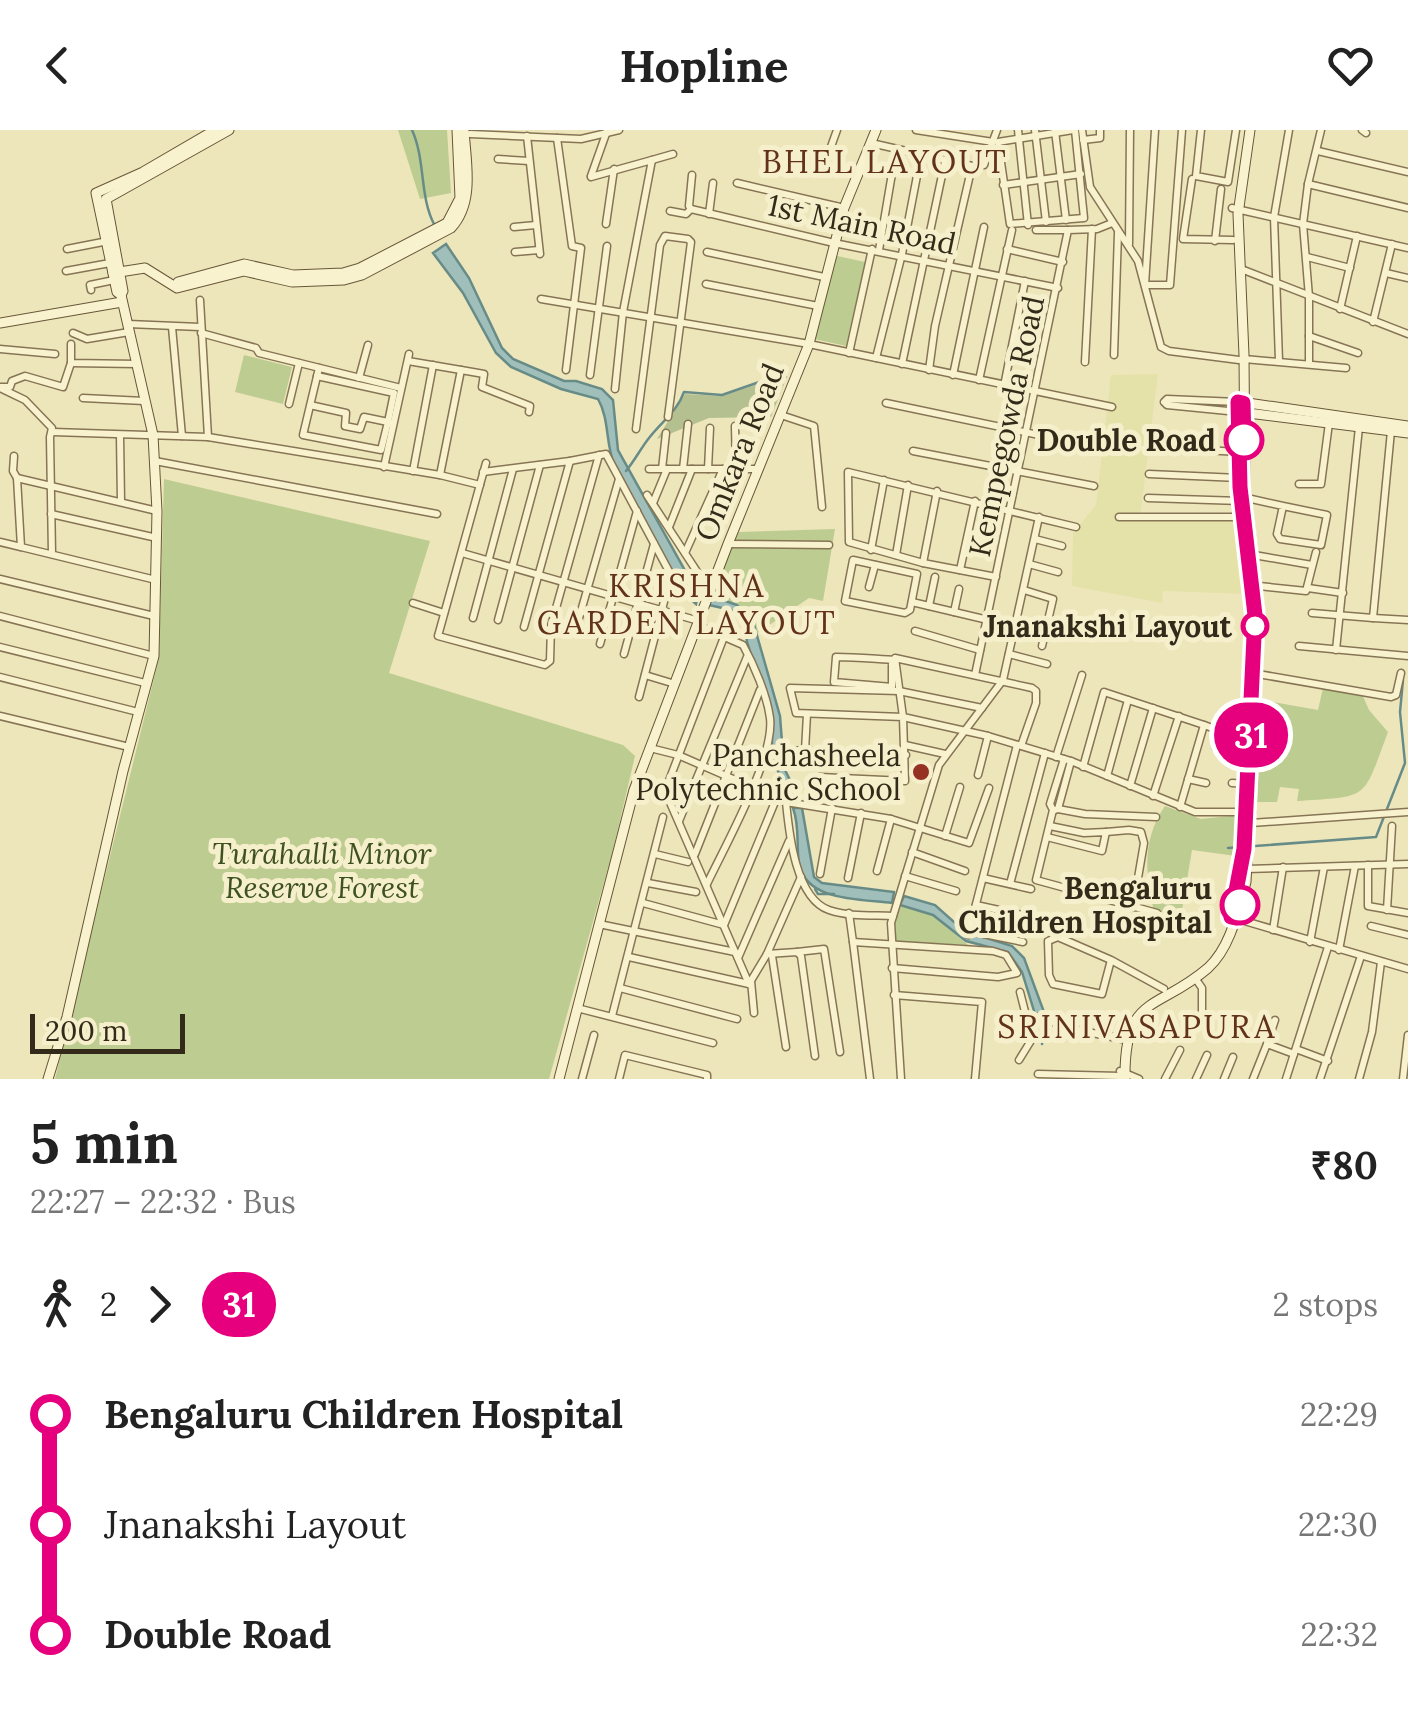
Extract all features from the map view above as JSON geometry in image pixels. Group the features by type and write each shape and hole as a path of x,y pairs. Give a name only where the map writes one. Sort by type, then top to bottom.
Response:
{"street":[{"path":"110,241 96,193 167,159 214,130"},
{"path":"66,271 145,268 160,279 177,282 244,264 293,275 343,273 449,226 460,198 464,131 580,139 619,130"},
{"path":"828,155 837,130"},
{"name":"Omkara Road","path":"558,1079 634,790 809,344 844,208 876,130"},
{"path":"916,130 993,142"},
{"path":"871,144 972,166 984,165 997,130"},
{"path":"1076,130 1019,134 998,142 1010,224 1068,230 1112,224"},
{"path":"1032,227 1084,218 1083,140 1076,130"},
{"path":"1076,130 1083,174 1138,261 1162,347 1242,360 1346,368"},
{"path":"1083,140 1100,138 1100,130"},
{"path":"1128,245 1130,130"},
{"path":"1146,285 1155,130"},
{"path":"1146,285 1170,285 1182,130"},
{"path":"1202,130 1196,176 1228,182 1236,130"},
{"path":"1242,360 1233,240 1247,130"},
{"path":"1279,361 1274,216 1289,130"},
{"path":"1308,364 1309,297 1303,224 1308,184 1322,130"},
{"path":"48,1079 67,1017 154,656 157,510 153,435 114,272 105,206 110,195 226,131"},
{"path":"1055,131 1066,220"},
{"path":"606,132 591,176 673,154"},
{"path":"1035,132 1046,222"},
{"path":"1019,134 1022,182 1032,227"},
{"path":"515,252 539,252 527,136"},
{"path":"558,138 572,246 580,248 566,370"},
{"path":"849,352 896,150"},
{"path":"1318,152 1408,172"},
{"path":"876,358 921,155"},
{"path":"498,159 529,162"},
{"path":"614,389 623,312 652,160"},
{"path":"902,364 946,161"},
{"path":"928,370 972,166"},
{"path":"606,224 614,169"},
{"path":"1002,185 1083,174"},
{"path":"692,175 692,210"},
{"path":"1192,180 1183,239 1233,240"},
{"path":"709,214 714,183"},
{"path":"738,183 844,208"},
{"path":"1308,184 1408,208"},
{"path":"1215,242 1221,189"},
{"path":"1235,208 1408,248"},
{"path":"1122,1075 1136,1016 1213,962 1234,918 1247,869 1259,586 1239,478 1242,360 1235,208"},
{"name":"1st Main Road","path":"670,211 686,214 692,210 1058,288"},
{"path":"514,227 536,225"},
{"path":"953,375 984,227"},
{"path":"1086,362 1092,229"},
{"path":"979,380 1012,230"},
{"name":"Kempegowda Road","path":"975,675 1068,230"},
{"path":"1114,356 1118,232"},
{"path":"636,429 661,239 665,236 691,242 668,417"},
{"path":"1340,309 1358,236"},
{"path":"67,249 110,241"},
{"path":"1373,322 1392,244"},
{"path":"590,376 607,246"},
{"path":"1007,250 1064,262"},
{"path":"707,252 824,278"},
{"path":"1307,257 1350,268"},
{"path":"1240,268 1408,334"},
{"path":"90,290 90,285 114,272"},
{"path":"1386,273 1408,278"},
{"path":"1004,386 1025,281"},
{"path":"706,284 818,306"},
{"path":"0,323 122,299"},
{"path":"541,299 809,344 1112,408"},
{"path":"200,300 208,437"},
{"path":"172,327 182,436"},
{"path":"73,333 88,339 128,328 201,330 318,372 394,393 384,467"},
{"path":"1309,336 1358,353"},
{"path":"0,387 10,387 14,380 25,376 62,386 71,363 70,344"},
{"path":"359,378 368,345"},
{"path":"0,350 55,354"},
{"path":"318,372 304,435 381,450 408,358 484,374 482,387 530,406 530,412"},
{"path":"71,363 137,364"},
{"path":"289,404 300,363"},
{"path":"413,471 433,366"},
{"path":"440,475 461,370"},
{"path":"318,372 402,388"},
{"path":"0,387 25,400 53,432"},
{"path":"83,398 144,401"},
{"path":"1408,430 1240,407 1168,399 1164,402 1167,406 1240,407 1329,422 1408,430"},
{"path":"886,403 1096,447"},
{"path":"310,405 346,414 345,426 360,429 364,417 391,423"},
{"path":"1122,1075 1122,1039 1133,1012 1203,964 1234,918 1250,815 1255,604 1244,516 1240,407"},
{"path":"781,415 814,426 822,507"},
{"path":"1299,484 1322,484 1329,422"},
{"path":"668,528 688,469 688,424"},
{"path":"735,426 736,469"},
{"path":"1336,650 1359,426"},
{"path":"708,469 710,428"},
{"path":"1372,618 1390,430"},
{"path":"53,432 208,437 480,485"},
{"path":"52,554 53,432"},
{"path":"666,433 664,469 650,499 709,593"},
{"path":"120,436 121,502"},
{"path":"1152,446 1238,452"},
{"path":"914,450 1094,486"},
{"path":"484,472 606,454 671,575 639,697"},
{"path":"14,456 21,547"},
{"path":"486,463 437,634 440,638 548,664 550,634 562,582 598,456"},
{"path":"154,460 436,514"},
{"path":"524,627 570,461"},
{"path":"498,620 540,465"},
{"path":"473,618 512,469"},
{"path":"649,469 759,469"},
{"path":"685,553 723,469"},
{"path":"996,578 849,542 848,472 1076,527"},
{"path":"1149,474 1239,478"},
{"path":"577,624 619,477"},
{"path":"17,478 157,510"},
{"path":"871,550 884,480"},
{"path":"896,555 908,485"},
{"path":"923,563 936,491"},
{"path":"1148,498 1244,499 1283,506 1327,515 1321,545 1278,537 1283,506"},
{"path":"960,570 974,501"},
{"path":"600,644 638,510"},
{"path":"51,514 157,538"},
{"path":"1119,517 1244,516"},
{"path":"901,1079 892,968 893,916 944,754 1003,680 1038,517"},
{"path":"1035,539 1062,546"},
{"path":"0,542 156,580"},
{"path":"624,654 654,543"},
{"path":"728,544 829,545"},
{"path":"1259,586 1304,592 1316,552"},
{"path":"462,553 664,611 743,645 770,718 770,741 707,884"},
{"path":"1254,555 1312,566"},
{"path":"852,561 875,565 917,574 910,610 905,613 845,601 852,561"},
{"path":"1029,564 1058,572"},
{"path":"869,588 875,565"},
{"path":"929,606 935,578"},
{"path":"0,579 156,616"},
{"path":"1308,588 1343,593"},
{"path":"954,612 958,589"},
{"path":"1023,590 1053,599 1042,646"},
{"path":"912,602 988,620"},
{"path":"413,603 444,613"},
{"path":"1312,613 1408,620"},
{"path":"0,616 154,656"},
{"path":"916,631 980,650"},
{"path":"724,637 665,791 750,983 754,1013"},
{"path":"1299,646 1408,656"},
{"path":"0,647 145,684"},
{"path":"679,822 748,654"},
{"path":"1009,654 1047,664"},
{"path":"894,660 892,686 834,682 836,658 894,660 1003,680 1036,692 1036,704 1019,745 968,933 1023,942"},
{"path":"820,777 905,781 906,745 894,660"},
{"path":"1258,674 1391,697 1396,695 1402,672"},
{"path":"1082,674 1050,804 1056,810 1085,814 1156,817"},
{"path":"646,675 674,684"},
{"path":"0,677 138,712"},
{"path":"982,708 899,691 790,688 796,713 903,717 988,736 1064,759 1196,812 1386,816 1408,812"},
{"path":"694,856 760,690"},
{"path":"1083,767 1104,692 1215,728"},
{"path":"1107,776 1128,700"},
{"path":"1130,786 1154,708"},
{"path":"805,750 807,714"},
{"path":"0,716 129,747"},
{"path":"1153,796 1179,716"},
{"path":"1180,807 1204,725"},
{"path":"978,776 988,736"},
{"path":"906,745 944,754"},
{"path":"650,748 678,755 788,802 892,819 968,843 989,788"},
{"path":"1216,748 1250,749"},
{"path":"786,750 906,755"},
{"path":"1010,884 1046,754"},
{"path":"1188,779 1206,783"},
{"path":"1232,783 1248,784"},
{"path":"945,836 960,787"},
{"path":"724,925 778,797"},
{"path":"788,802 790,840 801,876 824,908 893,916"},
{"path":"820,874 832,808"},
{"path":"1056,810 1036,880 1157,913"},
{"path":"848,878 861,813"},
{"path":"612,1016 664,818"},
{"path":"877,870 892,819"},
{"path":"1050,826 1084,833 1141,832 1144,844 1133,907"},
{"path":"1387,910 1392,826"},
{"path":"1047,837 1102,852 1106,832"},
{"path":"737,956 790,840"},
{"path":"912,852 964,871"},
{"path":"654,854 688,862"},
{"path":"1247,869 1408,864"},
{"path":"1368,865 1366,904 1408,912"},
{"path":"1339,950 1354,866"},
{"path":"1273,930 1283,867"},
{"path":"1310,942 1324,867"},
{"path":"750,983 770,955 801,876"},
{"path":"905,876 956,891"},
{"path":"982,878 1031,889"},
{"path":"648,883 696,892"},
{"path":"642,903 724,925"},
{"path":"976,904 1027,916"},
{"path":"849,913 870,1079"},
{"path":"1234,918 1408,969"},
{"path":"599,924 737,956"},
{"path":"1371,926 1408,935"},
{"path":"1111,960 1102,994 1053,984 1048,941 1058,937 1111,960 1164,989"},
{"path":"854,942 993,951 1006,955 1017,973 998,978 892,968"},
{"path":"1286,1079 1328,947"},
{"path":"770,955 824,949 840,1052"},
{"path":"797,952 801,956 815,1056"},
{"path":"770,955 786,1046"},
{"path":"1320,1079 1361,956"},
{"path":"628,957 750,983"},
{"path":"1359,1079 1372,1032 1381,962"},
{"path":"1194,977 1202,988 1202,1018"},
{"path":"620,988 737,1019"},
{"path":"1020,992 1032,1039 1020,1060"},
{"path":"894,995 982,1002 976,1079"},
{"path":"577,1008 712,1043"},
{"path":"1136,1016 1150,1024"},
{"path":"1028,1022 1042,1019 1122,1039"},
{"path":"1253,1079 1276,1020"},
{"path":"582,1079 594,1035"},
{"path":"1403,1079 1408,1035"},
{"path":"1267,1044 1328,1061"},
{"path":"1165,1079 1180,1050"},
{"path":"618,1079 625,1055 708,1074 706,1079"},
{"path":"1196,1079 1207,1055"},
{"path":"1224,1079 1234,1057"},
{"path":"1038,1074 1122,1075 1139,1079"}],"shaded area":[{"path":"1158,374 1140,518 1236,518 1247,594 1163,591 1162,603 1072,586 1073,533 1096,505 1111,375"}],"green space":[{"path":"398,130 447,130 451,193 420,199"},
{"path":"833,255 865,262 846,346 814,339"},
{"path":"244,355 292,367 283,404 235,392"},
{"path":"786,379 771,417 709,418 657,439 685,394 722,396 770,380"},
{"name":"Turahalli Minor Reserve Forest","path":"164,479 430,541 389,673 623,745 635,756 549,1079 55,1079 159,658"},
{"path":"835,529 823,601 809,598 756,634 745,614 711,596 739,532"},
{"path":"1323,688 1362,694 1369,710 1388,732 1367,783 1351,795 1297,801 1299,789 1280,787 1277,802 1257,802 1262,700 1318,710"},
{"path":"1165,806 1201,819 1239,815 1236,856 1192,850 1180,922 1156,919 1150,890 1149,847"},
{"path":"900,905 933,915 968,945 892,941"}],"water":[{"path":"446,244 469,278 502,348 513,359 564,381 602,389 613,400 618,450 698,594 696,604 683,592 615,467 598,399 561,389 511,367 496,353 463,293 433,253"},
{"path":"711,596 737,605 754,625 780,716 784,768 799,798 787,797 772,754 772,720 745,624 736,611 709,605"},
{"path":"793,808 802,808 814,877 822,883 894,892 892,903 836,896 812,885 803,876 799,863"},
{"path":"904,896 935,905 964,931 1012,946 1024,958 1044,1012 1035,1014 1022,972 1008,952 966,941 933,915 900,905"}],"waterway":[{"path":"412,130 435,226"},
{"path":"626,471 684,392 722,395 771,378 786,377"},
{"path":"1228,848 1376,837 1405,763 1400,712 1403,680"},
{"path":"815,889 818,894 834,894"},
{"path":"1042,1023 1042,1044"}],"bus line":[{"name":"31","path":"1240,905 1236,918 1231,917 1244,849 1255,604 1240,487 1238,402 1243,403 1244,440"}],"place":[{"name":"Double Road","path":"1244,440"},
{"name":"Jnanakshi Layout","path":"1255,626"},
{"name":"Panchasheela Polytechnic School","path":"921,772"},
{"name":"Bengaluru Children Hospital","path":"1240,905"}],"district":[{"name":"BHEL LAYOUT","path":"885,161"},
{"name":"KRISHNA GARDEN LAYOUT","path":"687,604"},
{"name":"SRINIVASAPURA","path":"1137,1026"}]}
